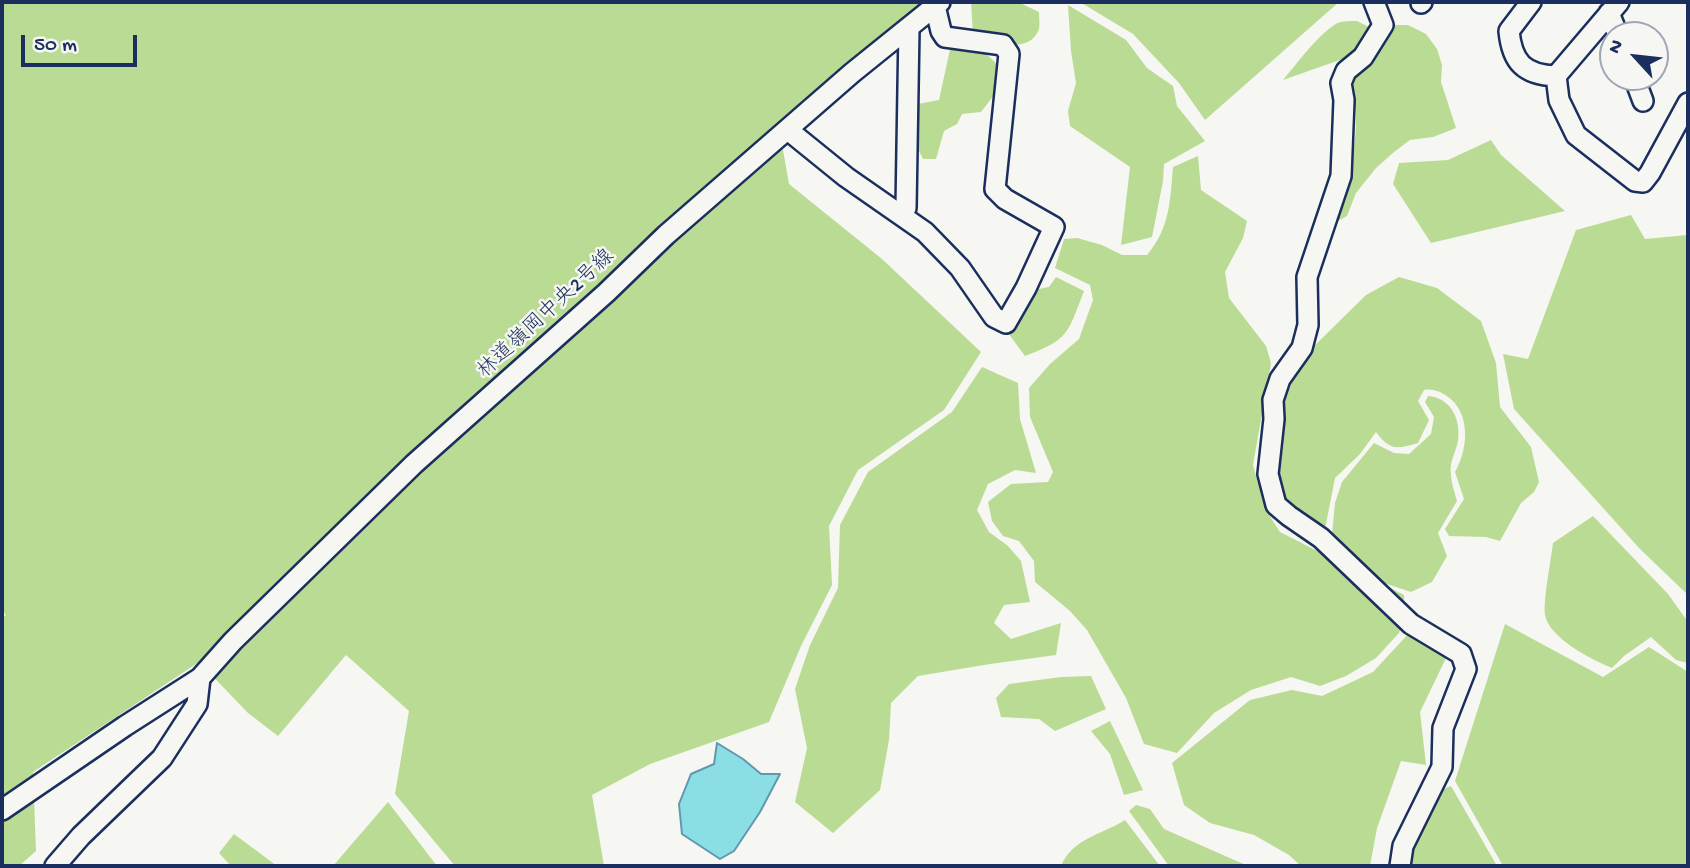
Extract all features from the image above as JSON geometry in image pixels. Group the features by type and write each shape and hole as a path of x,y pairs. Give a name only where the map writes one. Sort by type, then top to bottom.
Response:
{"street":[{"path":"1374,2 1383,25 1363,57 1346,71 1341,83 1344,100 1341,176 1307,277 1308,325 1302,348 1280,379 1273,400 1274,419 1268,474 1276,505 1321,538 1411,624 1461,654 1466,669 1443,728 1442,767 1403,846 1399,866"},
{"path":"1531,2 1509,31 1511,51 1521,65 1540,75 1556,76"},
{"path":"788,130 846,177 925,232 960,268 994,317 1006,323 1055,227 1005,200 995,188 1009,54 1003,45 946,37 941,31 938,4"},
{"name":"林道嶺岡中央2号線","path":"200,678 233,640 414,464 566,331 666,235 852,73 938,4"},
{"path":"1614,8 1556,76 1559,100 1576,135 1635,181 1643,182 1688,103"},
{"path":"901,215 906,208 909,28"},
{"path":"1639,91 1643,101"},
{"path":"4,804 200,678"},
{"path":"55,866 81,836 162,758 197,704 200,678"}],"green space":[{"path":"2,2 935,2 780,133 789,184 882,259 981,352 944,410 858,470 829,526 832,585 801,646 769,722 650,764 592,795 604,866 455,866 395,794 409,711 346,655 278,736 248,713 199,662 33,772 36,851 19,866 2,866 2,618 6,615 2,611"},
{"path":"971,2 1018,2 1039,12 1039,29 1034,38 1019,44 1009,44 973,34"},
{"path":"1080,2 1339,2 1205,120 1179,83 1133,34"},
{"path":"1068,5 1126,40 1147,68 1173,86 1177,106 1205,141 1164,164 1152,237 1121,245 1130,167 1070,126 1068,111 1076,83"},
{"path":"1357,21 1369,27 1366,41 1351,56 1283,80 1333,26 1340,22"},
{"path":"1391,25 1408,25 1426,34 1437,49 1442,65 1441,82 1456,128 1433,137 1410,140 1394,152 1376,168 1356,193 1347,216 1334,223 1353,154 1356,118 1351,84"},
{"path":"951,45 974,49 990,58 1001,70 998,90 981,112 962,114 957,124 944,131 936,159 923,159 916,145 918,104 939,100"},
{"path":"1491,140 1501,155 1565,211 1431,243 1393,184 1399,163 1448,160"},
{"path":"1198,156 1201,190 1247,221 1243,238 1225,272 1229,298 1266,346 1271,363 1253,465 1265,509 1280,532 1404,595 1405,615 1399,633 1376,658 1346,676 1320,686 1291,677 1251,690 1214,713 1177,753 1144,744 1126,698 1087,630 1070,611 1035,582 1034,561 1019,541 1003,536 992,521 988,502 1011,484 1048,482 1053,472 1030,417 1029,388 1050,364 1079,339 1093,300 1090,285 1055,268 1064,239 1077,238 1102,245 1122,255 1147,255 1165,224 1173,167"},
{"path":"1631,215 1645,239 1688,235 1688,595 1640,549 1514,409 1503,354 1528,359 1576,230"},
{"path":"1056,277 1084,291 1074,317 1059,339 1025,356 1008,333 1029,291 1049,287"},
{"path":"1399,277 1437,288 1481,321 1496,363 1500,407 1531,447 1539,482 1534,492 1521,503 1500,541 1486,537 1449,536 1445,529 1464,499 1455,472 1463,450 1465,428 1458,407 1450,398 1432,390 1424,390 1418,401 1429,420 1418,443 1394,447 1376,432 1360,454 1335,478 1325,529 1282,503 1274,462 1281,394 1304,356 1366,295"},
{"path":"982,367 1018,383 1020,419 1036,473 1015,470 988,484 977,510 989,532 1008,546 1021,561 1030,602 1004,605 994,623 1011,639 1061,623 1056,655 918,676 891,703 889,740 880,790 833,833 795,802 807,748 795,689 810,645 838,588 840,525 868,472 952,412"},
{"path":"1428,396 1448,405 1458,425 1458,441 1451,470 1457,501 1438,533 1447,556 1432,582 1411,592 1381,582 1332,535 1335,503 1342,482 1374,443 1394,453 1409,454 1431,434 1434,417 1425,402"},
{"path":"1593,516 1668,594 1688,622 1688,663 1676,660 1651,637 1612,668 1572,647 1548,624 1545,601 1553,543"},
{"path":"1505,624 1603,677 1649,647 1688,672 1688,866 1503,866 1455,781"},
{"path":"1411,631 1448,654 1420,712 1426,765 1401,761 1377,828 1370,866 1301,866 1289,855 1254,835 1210,823 1184,805 1172,763 1250,700 1292,690 1322,696 1373,672"},
{"path":"1091,676 1106,709 1055,731 1039,719 1001,717 996,698 1009,684"},
{"path":"1110,721 1143,790 1124,795 1110,754 1091,731"},
{"path":"1451,786 1497,866 1410,866 1412,849 1441,790"},
{"path":"388,802 437,866 333,866"},
{"path":"1136,805 1150,809 1164,829 1248,866 1169,866 1129,811"},
{"path":"1125,820 1160,866 1061,866 1080,843"},
{"path":"234,834 277,866 231,866 219,853"}],"water":[{"path":"717,743 761,774 780,774 760,812 734,851 720,859 682,834 679,804 691,774 714,764"}]}
